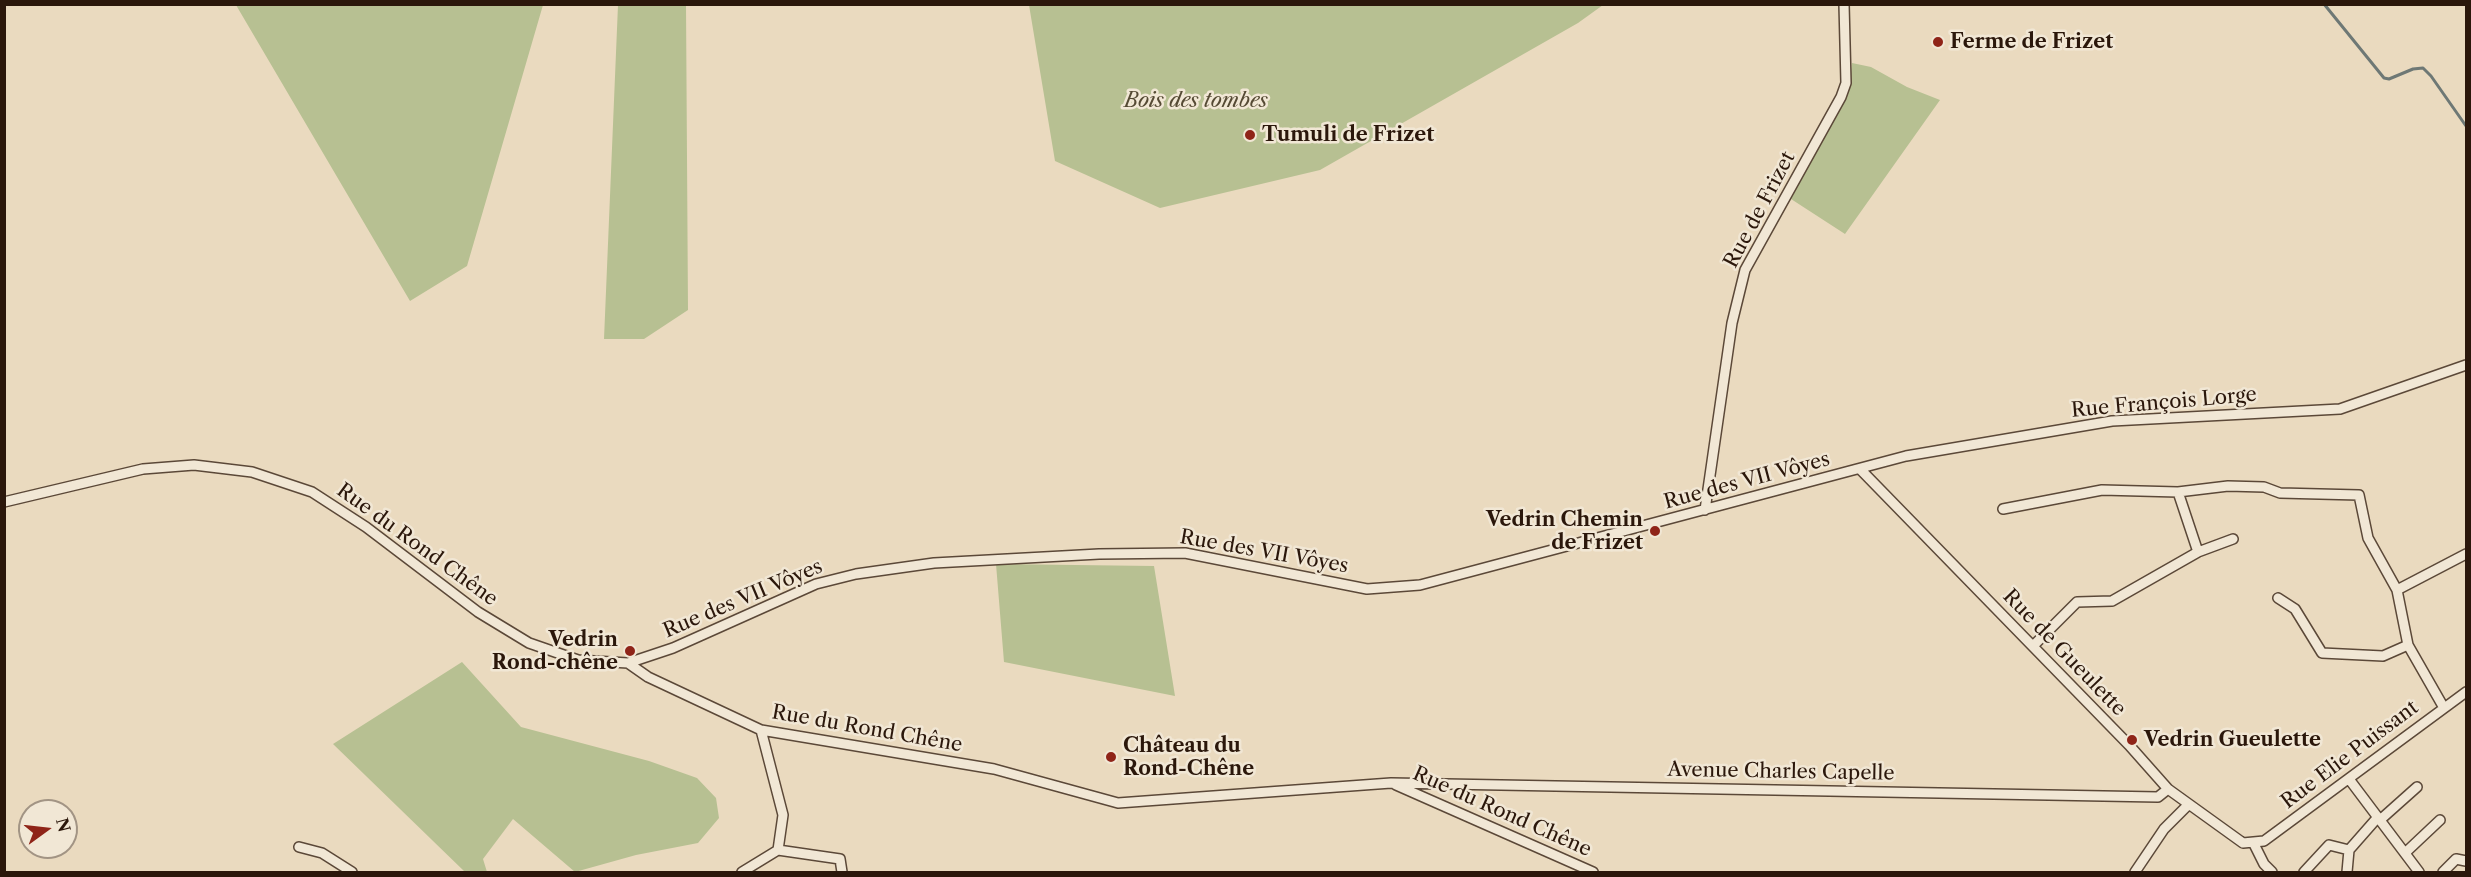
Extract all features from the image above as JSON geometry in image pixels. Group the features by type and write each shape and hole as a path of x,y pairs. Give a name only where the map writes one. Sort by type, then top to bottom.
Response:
{"street":[{"name":"Rue de Frizet","path":"1705,510 1732,323 1745,270 1841,97 1846,83 1844,4"},
{"name":"Rue François Lorge","path":"1860,469 1928,452 2112,421 2340,409 2466,365"},
{"name":"Rue du Rond Chêne","path":"4,502 143,469 194,465 252,472 312,492 366,527 478,612 529,643 578,660 628,663 648,677 761,730 994,769 1118,802 1391,783 1593,873"},
{"name":"Rue des VII Vôyes","path":"628,663 673,648 816,584 856,574 934,563 1099,554 1185,553 1367,589 1420,585 1860,469"},
{"name":"Rue de Gueulette","path":"1860,469 2129,745 2168,789 2243,843 2254,844"},
{"path":"2003,509 2102,490 2178,492 2228,486 2264,488 2280,493 2359,495 2368,538 2397,590 2408,645 2444,708"},
{"path":"2178,492 2198,552"},
{"path":"2033,646 2077,603 2112,601 2198,552 2233,539"},
{"path":"2397,590 2466,554"},
{"path":"2278,598 2295,609 2322,653 2383,656 2408,645"},
{"name":"Rue Elie Puissant","path":"2254,844 2264,841 2466,692"},
{"path":"761,730 783,815 778,850"},
{"path":"2349,779 2419,873"},
{"name":"Avenue Charles Capelle","path":"1391,783 2158,797 2168,789"},
{"path":"2347,873 2349,850 2379,818 2417,787"},
{"path":"2135,873 2164,829 2188,805"},
{"path":"2405,853 2440,820"},
{"path":"2254,844 2264,864 2272,873"},
{"path":"2304,873 2329,845 2349,850"},
{"path":"299,847 322,852 352,873"},
{"path":"742,873 778,850 840,859 842,873"},
{"path":"2443,873 2456,859 2466,861"}],"green space":[{"name":"Bois des tombes","path":"1029,4 1603,5 1578,23 1320,170 1160,208 1055,161"},
{"path":"236,5 543,5 467,266 410,301"},
{"path":"618,5 686,5 688,310 644,339 604,339"},
{"path":"1852,63 1871,67 1907,87 1940,100 1845,234 1791,199 1849,91"},
{"path":"996,564 1154,566 1175,696 1004,662"},
{"path":"462,662 521,727 649,761 697,778 716,798 719,818 698,843 636,855 575,872 513,819 483,859 487,872 465,872 333,744"}],"waterway":[{"path":"2324,4 2384,78 2389,79 2413,69 2423,68 2466,126"}],"place":[{"name":"Ferme de Frizet","path":"1938,42"},
{"name":"Tumuli de Frizet","path":"1250,135"},
{"name":"Vedrin Chemin de Frizet","path":"1655,531"},
{"name":"Vedrin Rond-chêne","path":"630,651"},
{"name":"Vedrin Gueulette","path":"2132,740"},
{"name":"Château du Rond-Chêne","path":"1111,757"}]}
